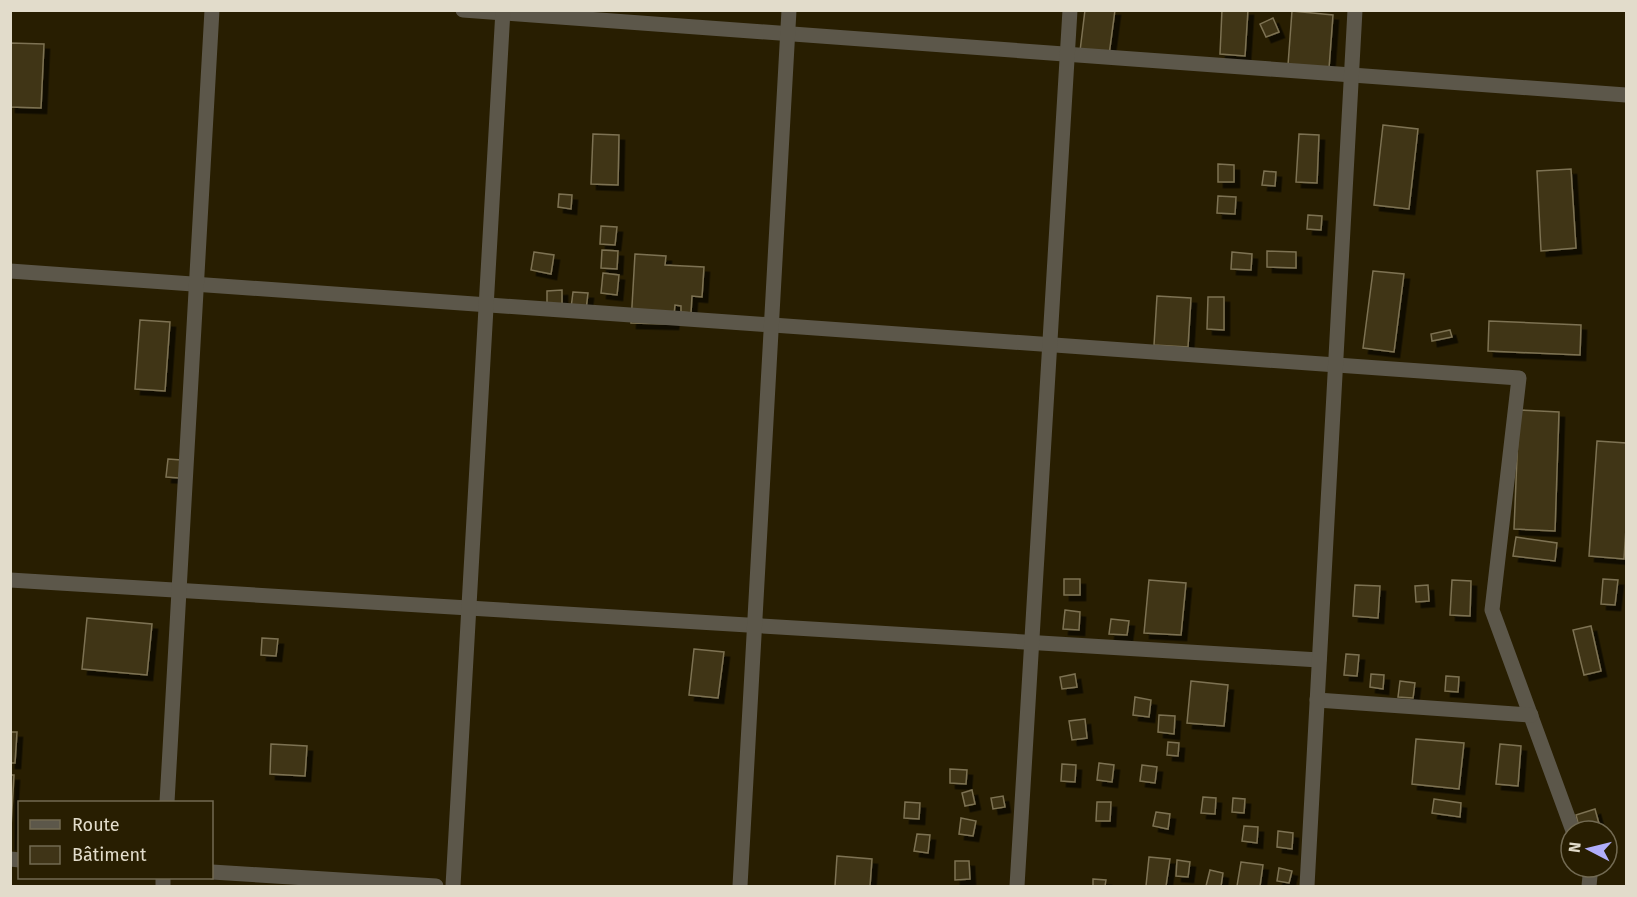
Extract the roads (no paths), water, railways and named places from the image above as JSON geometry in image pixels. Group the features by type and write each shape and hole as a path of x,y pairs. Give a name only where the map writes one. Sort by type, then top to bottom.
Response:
{"street":[{"path":"168,801 212,10"},
{"path":"463,10 1626,95"},
{"path":"741,886 789,10"},
{"path":"1017,886 1070,10"},
{"path":"1307,886 1355,10"},
{"path":"453,886 503,12"},
{"path":"10,271 1519,378 1492,610 1569,819"},
{"path":"10,580 1319,660"},
{"path":"1317,700 1531,715"},
{"path":"213,872 436,886"}]}
